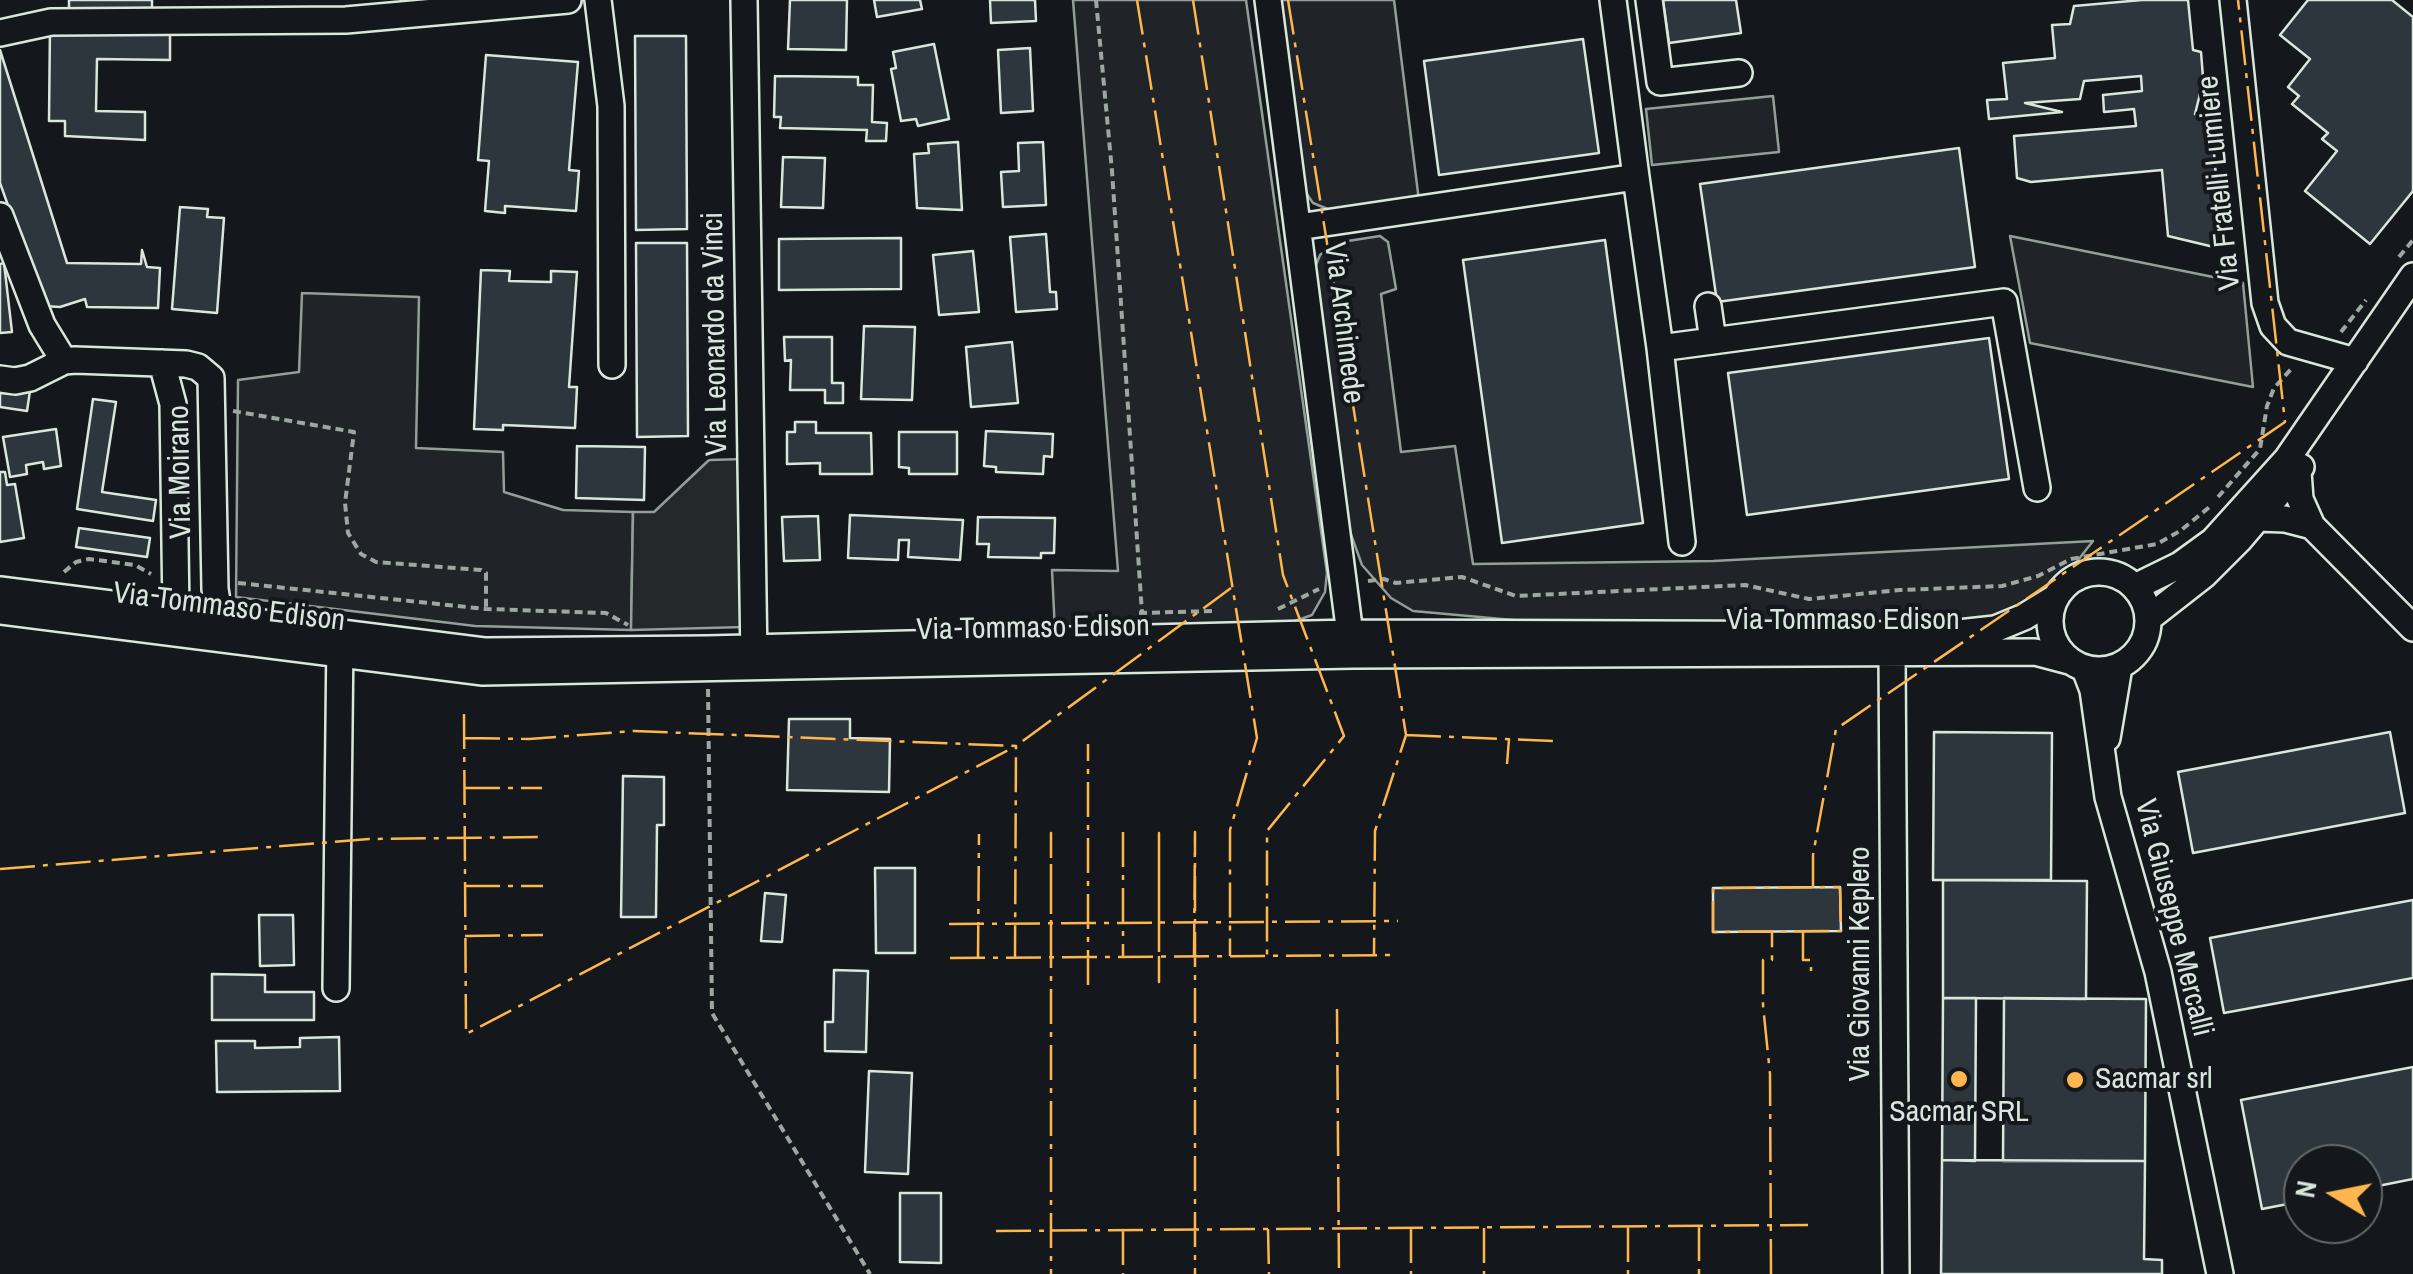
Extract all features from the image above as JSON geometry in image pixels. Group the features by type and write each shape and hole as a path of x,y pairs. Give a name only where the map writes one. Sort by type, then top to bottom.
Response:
{"street":[{"path":"0,33 51,22 568,0"},
{"path":"598,0 611,106 612,365"},
{"name":"Via Leonardo da Vinci","path":"744,0 754,657"},
{"name":"Via Archimede","path":"1268,0 1351,644"},
{"path":"1614,0 1682,542"},
{"path":"1649,0 1660,82 1738,72"},
{"name":"Via Fratelli Lumiere","path":"2234,0 2264,303 2273,326 2288,342 2348,371"},
{"path":"1298,227 1636,178"},
{"path":"0,216 42,325 64,361"},
{"path":"2149,618 2204,575 2298,472 2404,268"},
{"path":"1660,348 2004,302 2036,488"},
{"path":"1708,306 1713,340"},
{"name":"Via Moirano","path":"0,379 16,382 64,361 162,363 198,368 211,378 215,589 220,620"},
{"name":"Via Moirano","path":"162,363 173,404 176,613"},
{"path":"2136,587 2180,566 2213,541 2287,458 2348,371"},
{"path":"2298,472 2300,499 2312,526 2413,628"},
{"path":"2258,518 2285,518 2312,526"},
{"name":"Via Moirano","path":"174,554 190,567 203,566 215,558"},
{"path":"2092,572 2108,572 2136,587 2149,618 2142,648 2119,667 2096,671 2077,665 2053,639 2050,612 2064,586 2092,572"},
{"name":"Via Tommaso Edison","path":"0,590 220,620 483,672 708,670 754,657"},
{"name":"Via Tommaso Edison","path":"0,611 340,645 754,657 1940,635 1996,629 2055,598"},
{"name":"Via Tommaso Edison","path":"1351,644 1892,654 2035,652 2077,665"},
{"path":"336,988 340,645"},
{"name":"Via Giovanni Keplero","path":"1892,654 1896,1274"},
{"name":"Via Giuseppe Mercalli","path":"2077,665 2093,690 2108,797 2158,972 2220,1274"},
{"name":"Via Giuseppe Mercalli","path":"2104,753 2119,667"}],"path":[{"path":"1096,0 1112,171 1142,612"},
{"path":"2404,268 2413,240"},
{"path":"1278,610 1321,588 1384,579 1396,583 1462,577 1516,596 1745,585 1809,599 2002,586 2038,576 2071,559 2158,544 2212,504 2260,449 2274,388 2310,351 2341,332 2374,289"},
{"path":"213,408 354,432 345,503 348,533 361,554 376,562 481,570 486,573 486,609"},
{"path":"52,576 89,558 135,565 174,582"},
{"path":"215,589 243,582 486,609 606,612 626,625 642,626"},
{"path":"1125,614 1223,611"},
{"path":"708,670 712,1013 870,1274"}],"shaded area":[{"path":"1073,0 1246,0 1327,573 1325,592 1312,615 1284,625 1055,632 1052,570 1118,571"},
{"path":"1278,0 1394,0 1419,201 1335,212 1313,203 1302,187"},
{"path":"1773,96 1779,152 1652,165 1646,109"},
{"path":"1380,236 1388,242 1396,289 1381,294 1401,452 1455,446 1473,564 1713,561 2093,541 2075,564 2025,607 1986,620 1945,627 1557,624 1413,611 1391,598 1362,565 1348,526 1314,270 1320,255 1335,243"},
{"path":"2010,236 2243,283 2253,387 2030,343"},
{"path":"302,293 419,297 416,448 503,452 504,492 563,510 633,512 631,630 475,626 236,597 238,380 299,372"},
{"path":"745,459 745,627 631,630 633,512 654,512 709,460"}],"building":[{"path":"69,0 152,0 152,16 69,17"},
{"path":"790,0 847,0 846,50 788,49"},
{"path":"874,0 920,0 922,9 877,17"},
{"path":"990,0 1035,0 1036,21 991,23"},
{"path":"1663,0 1736,0 1741,33 1669,43"},
{"path":"2188,0 2193,50 2201,52 2204,90 2195,114 2211,118 2221,234 2218,248 2168,236 2162,170 2031,182 2017,178 2014,136 2136,126 2134,109 2104,112 2103,95 2142,91 2141,76 2084,81 2080,99 2025,103 2062,112 1989,119 1987,100 2007,99 2003,63 2055,58 2052,25 2070,24 2074,6"},
{"path":"2308,0 2392,0 2413,17 2413,191 2370,244 2305,191 2337,151 2322,139 2328,133 2292,104 2299,96 2288,87 2310,59 2280,35"},
{"path":"50,26 170,28 170,60 97,59 96,111 145,112 145,140 65,136 65,121 49,121"},
{"path":"635,36 686,36 687,229 636,230"},
{"path":"1583,39 1599,153 1439,175 1424,61"},
{"path":"934,44 949,119 918,126 916,119 901,121 891,69 896,68 893,52"},
{"path":"1030,48 1033,111 1001,113 998,50"},
{"path":"0,50 67,263 141,264 142,250 147,267 160,268 158,308 87,307 85,299 60,307 44,306 0,183"},
{"path":"486,55 578,62 569,170 579,171 576,211 505,206 505,213 485,211 489,161 478,160"},
{"path":"775,76 858,77 858,85 873,85 872,122 887,123 886,141 866,141 867,130 780,128 781,117 774,117"},
{"path":"958,142 962,210 917,208 914,154 929,153 928,144"},
{"path":"1043,142 1046,205 1003,207 1001,172 1019,171 1018,143"},
{"path":"1959,148 1975,267 1717,302 1700,184"},
{"path":"783,157 825,158 823,208 781,207"},
{"path":"180,207 208,209 207,217 224,218 217,313 172,309"},
{"path":"1046,234 1050,292 1056,292 1057,309 1016,312 1010,237"},
{"path":"901,238 901,289 779,290 779,239"},
{"path":"1605,240 1643,523 1502,543 1463,260"},
{"path":"636,243 687,243 688,436 637,437"},
{"path":"973,251 979,312 939,315 933,255"},
{"path":"4,263 12,332 0,333 0,264"},
{"path":"481,270 510,271 509,281 551,282 551,271 577,272 569,387 577,387 575,428 503,425 503,430 474,429"},
{"path":"864,326 915,327 912,400 861,399"},
{"path":"784,337 832,337 832,383 843,383 843,403 825,403 825,390 790,390 791,360 785,361"},
{"path":"1989,338 2009,479 1747,515 1728,373"},
{"path":"1012,342 1018,403 971,407 966,347"},
{"path":"0,387 30,391 27,411 0,407"},
{"path":"93,399 116,402 102,492 156,500 153,521 77,509"},
{"path":"795,422 816,422 816,433 871,433 872,474 820,474 820,463 787,464 787,432 795,432"},
{"path":"56,429 61,466 44,469 43,462 26,465 27,474 10,477 3,437"},
{"path":"986,431 1053,434 1052,457 1044,456 1043,474 996,472 996,467 984,466"},
{"path":"899,432 957,432 957,474 909,474 909,468 899,467"},
{"path":"577,446 645,447 644,500 576,498"},
{"path":"0,472 5,472 7,485 15,484 24,538 0,542"},
{"path":"850,515 963,520 960,560 908,557 909,540 899,540 898,560 848,558"},
{"path":"818,516 820,560 784,561 782,517"},
{"path":"978,517 1055,518 1054,553 1041,553 1041,558 988,557 989,544 977,544"},
{"path":"79,528 150,538 147,557 76,547"},
{"path":"789,719 850,719 850,738 890,739 889,792 787,790"},
{"path":"1934,732 2052,733 2051,880 1933,880"},
{"path":"2390,732 2405,813 2193,853 2178,772"},
{"path":"623,776 664,777 664,825 657,825 656,917 621,917"},
{"path":"875,868 915,868 915,953 876,953"},
{"path":"1943,880 2087,881 2086,999 1943,998"},
{"path":"1840,887 1841,931 1713,932 1713,888"},
{"path":"765,893 786,895 782,942 761,941"},
{"path":"2413,900 2413,978 2224,1013 2210,938"},
{"path":"259,915 293,915 294,965 260,966"},
{"path":"834,970 868,971 866,1052 825,1051 825,1022 833,1022"},
{"path":"212,974 265,975 265,992 314,992 314,1020 212,1020"},
{"name":"Sacmar SRL","path":"1943,998 1976,998 1975,1161 1942,1160"},
{"name":"Sacmar srl","path":"2004,998 2146,999 2145,1161 2003,1161"},
{"path":"339,1037 340,1091 217,1092 216,1041 255,1041 255,1048 300,1047 300,1038"},
{"path":"2413,1067 2413,1179 2383,1185 2383,1144 2283,1144 2283,1205 2262,1209 2241,1100"},
{"path":"869,1071 912,1073 908,1174 865,1172"},
{"path":"1942,1160 2145,1161 2144,1259 2162,1260 2162,1274 1941,1274"},
{"path":"900,1193 941,1193 941,1263 900,1262"}],"power":[{"path":"1137,0 1257,738 1230,830 1230,956"},
{"path":"1193,0 1283,575 1344,736 1267,831 1267,956"},
{"path":"1288,0 1406,735 1375,831 1374,956"},
{"path":"1813,888 1813,855 1836,729 2285,422 2238,0"},
{"path":"465,738 529,739 634,731 1016,746 1231,588"},
{"path":"464,714 466,1034 1016,746 1015,957"},
{"path":"1406,735 1553,741"},
{"path":"1507,764 1509,739"},
{"path":"1088,744 1088,985"},
{"path":"465,788 542,788"},
{"path":"1123,832 1123,957"},
{"path":"1194,956 1195,832 1195,1274"},
{"path":"1051,957 1051,833 1051,1274"},
{"path":"1159,922 1159,833 1159,982 1159,956"},
{"path":"978,957 979,834"},
{"path":"0,869 369,839 542,837"},
{"path":"465,886 543,886"},
{"path":"1840,887 1841,931 1713,932 1713,888 1840,887"},
{"path":"949,924 1398,921"},
{"path":"1771,1274 1770,1074 1763,960 1772,960 1772,932"},
{"path":"1803,932 1803,960 1811,960 1811,971"},
{"path":"465,936 543,935"},
{"path":"950,958 1398,955"},
{"path":"1337,1009 1339,1274"},
{"path":"996,1231 1808,1225"},
{"path":"1699,1226 1699,1274"},
{"path":"1628,1227 1628,1274"},
{"path":"1411,1228 1411,1274"},
{"path":"1484,1228 1484,1274"},
{"path":"1268,1229 1269,1274"},
{"path":"1123,1230 1123,1274"}],"place":[{"name":"Sacmar SRL","path":"1959,1079"},
{"name":"Sacmar srl","path":"2075,1080"}]}
